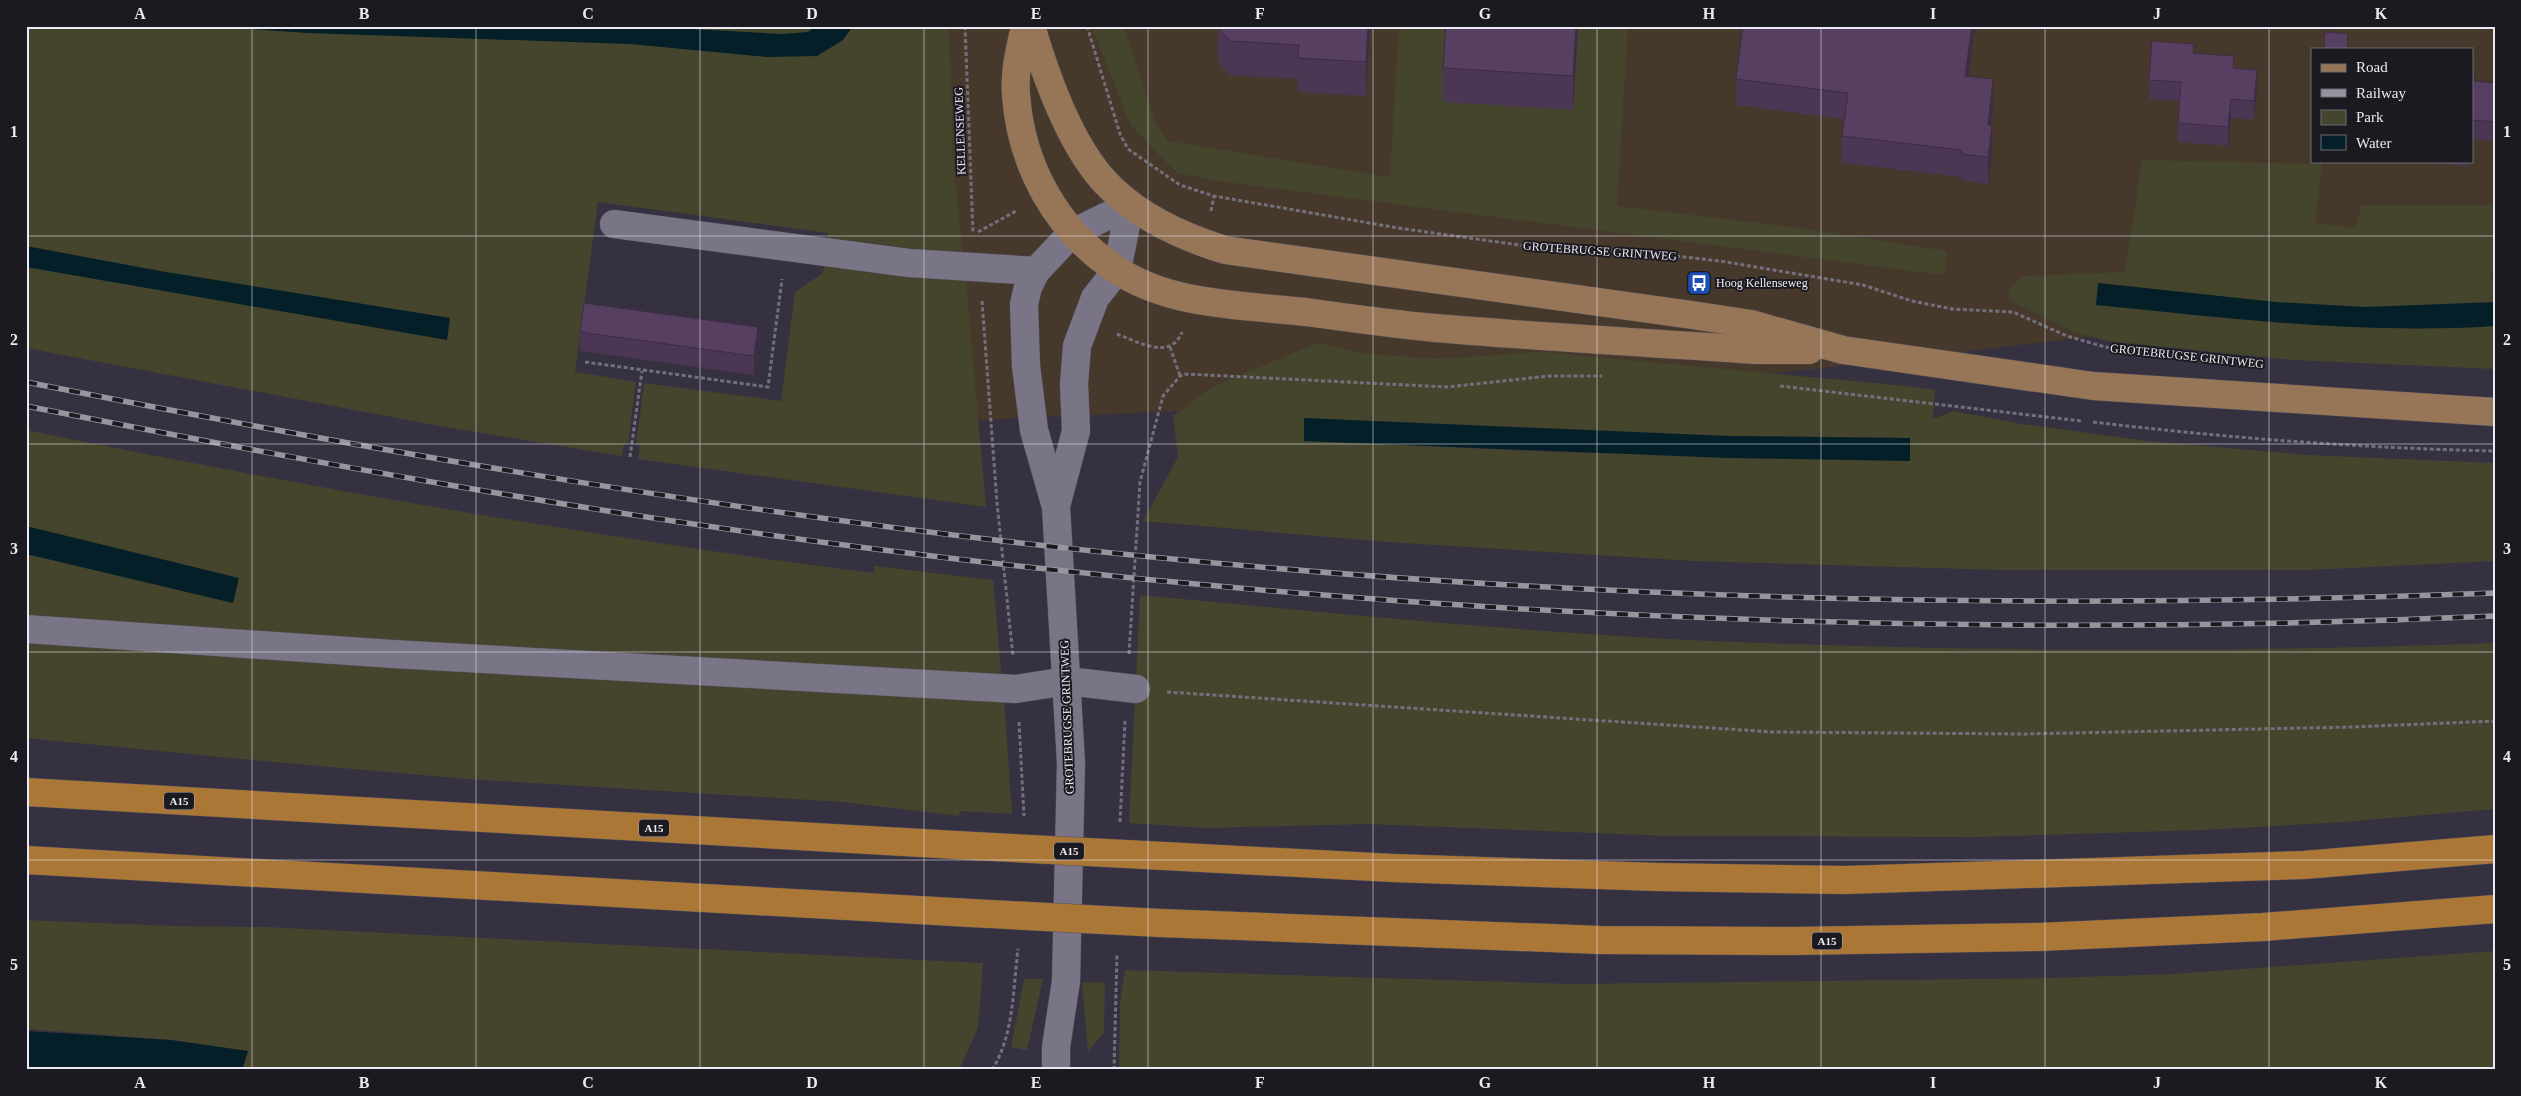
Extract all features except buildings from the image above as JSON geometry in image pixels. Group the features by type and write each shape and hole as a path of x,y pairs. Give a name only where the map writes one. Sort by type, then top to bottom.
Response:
{"highway":[{"name":"A15","path":"26,792 1164,856 1657,877 1845,880 2304,865 2495,849"},
{"name":"A15","path":"26,860 1160,923 1600,940 1795,941 2038,937 2254,928 2495,909"}],"main road":[{"path":"1025,26 1016,77 1016,95 1022,133 1038,182 1072,233 1117,270 1146,285 1193,299 1434,328 1756,350 1843,350"},
{"path":"1031,26 1061,112 1077,141 1110,188 1130,205 1166,228 1225,250 1752,324 1843,350 2093,386 2495,412"}],"street":[{"name":"GROTEBRUGSE GRINTWEG","path":"1041,1070 1056,1059 1066,982 1071,763 1056,507 1034,430 1026,366 1024,304 1028,287 1036,271 1072,233 1130,205"},
{"name":"GROTEBRUGSE GRINTWEG","path":"1056,507 1076,431 1074,384 1077,346 1096,298 1117,270 1130,205"},
{"path":"614,224 909,263 1036,271"},
{"path":"26,629 403,655 1016,690 1067,682 1136,689"},
{"path":"1056,1059 1074,1070"}],"path":[{"name":"KELLENSEWEG","path":"964,26 973,235"},
{"name":"GROTEBRUGSE GRINTWEG","path":"1087,26 1120,134 1128,149 1180,186 1214,196 1418,231 1555,250 1630,251 1720,261 1853,284 1912,301 1952,309 2013,312 2082,340 2106,347 2159,355"},
{"path":"585,362 768,387 786,246"},
{"path":"1170,347 1180,376 1186,374 1447,387 1549,376 1606,376"},
{"path":"630,457 642,371"},
{"path":"1777,386 2195,434 2409,449 2495,451"},
{"path":"1194,694 1773,732 2023,734 2352,727 2495,721"}],"shaded area":[{"path":"945,26 2495,26 2495,290 1614,392 953,421"}],"green space":[{"path":"26,26 949,26 953,159 963,255 828,238 828,233 598,202 575,372 636,382 628,444 624,444 622,456 450,428 26,348"},
{"path":"1091,26 1124,26 1156,122 1167,141 1390,177 1399,26 1628,26 1617,206 1799,228 1947,251 1944,275 1218,181 1177,173 1131,126"},
{"path":"2142,160 2322,164 2315,223 2356,228 2361,205 2495,205 2495,263 2490,280 2495,280 2495,369 2292,360 2107,341 2076,333 2012,302 2008,296 2010,288 2024,276 2125,272"},
{"path":"824,265 966,282 986,507 638,459 640,446 636,445 644,383 781,401 795,292 823,273"},
{"path":"1317,343 1362,353 1435,359 1541,352 1935,390 1933,419 1953,411 2022,424 2147,441 2308,455 2495,463 2495,561 2309,570 2002,570 1694,561 1387,542 1143,521 1178,457 1173,416 1211,388","holes":["1555,430 1728,436 1910,438 1910,460 1554,452 1304,440"]},
{"path":"26,430 343,491 555,527 874,573 874,566 993,580 1002,681 26,623"},
{"path":"1140,595 1553,632 1791,644 1992,649 2194,650 2495,643 2495,809 2344,822 2203,830 1973,837 1669,836 1368,824 1206,828 1129,823"},
{"path":"26,635 1004,697 1012,814 960,811 959,816 843,802 466,779 26,738"},
{"path":"26,920 173,926 266,927 983,963 978,1028 959,1070 242,1070 247,1051 171,1040 26,1029"},
{"path":"2495,951 2495,1070 1119,1070 1120,1002 1125,970 1571,984 2050,978 2173,974"},
{"path":"1024,979 1043,979 1027,1050 1011,1047"},
{"path":"1105,982 1104,1033 1088,1051 1082,983"}],"water":[{"path":"208,26 638,26 782,34 808,32 816,26 853,26 843,40 817,56 766,57 630,44 308,33"},
{"path":"26,246 160,271 450,318 447,340 26,267"},
{"path":"2098,283 2276,302 2365,307 2495,302 2495,326 2445,328 2345,327 2245,320 2096,305"},
{"path":"1304,418 1728,436 1910,438 1910,461 1727,458 1304,441"},
{"path":"26,526 239,578 233,603 26,554"},
{"path":"26,1031 171,1040 248,1051 242,1070 26,1070"}],"railway":[{"path":"26,382 394,451 641,492 764,510 1012,542 1382,577 1752,596 1938,600 2124,601 2309,599 2495,593"},
{"path":"26,406 449,485 768,535 1077,572 1279,592 1481,606 1684,617 1886,623 2089,625 2292,623 2495,616"}],"place":[{"name":"Hoog Kellenseweg","path":"1699,283"}]}
